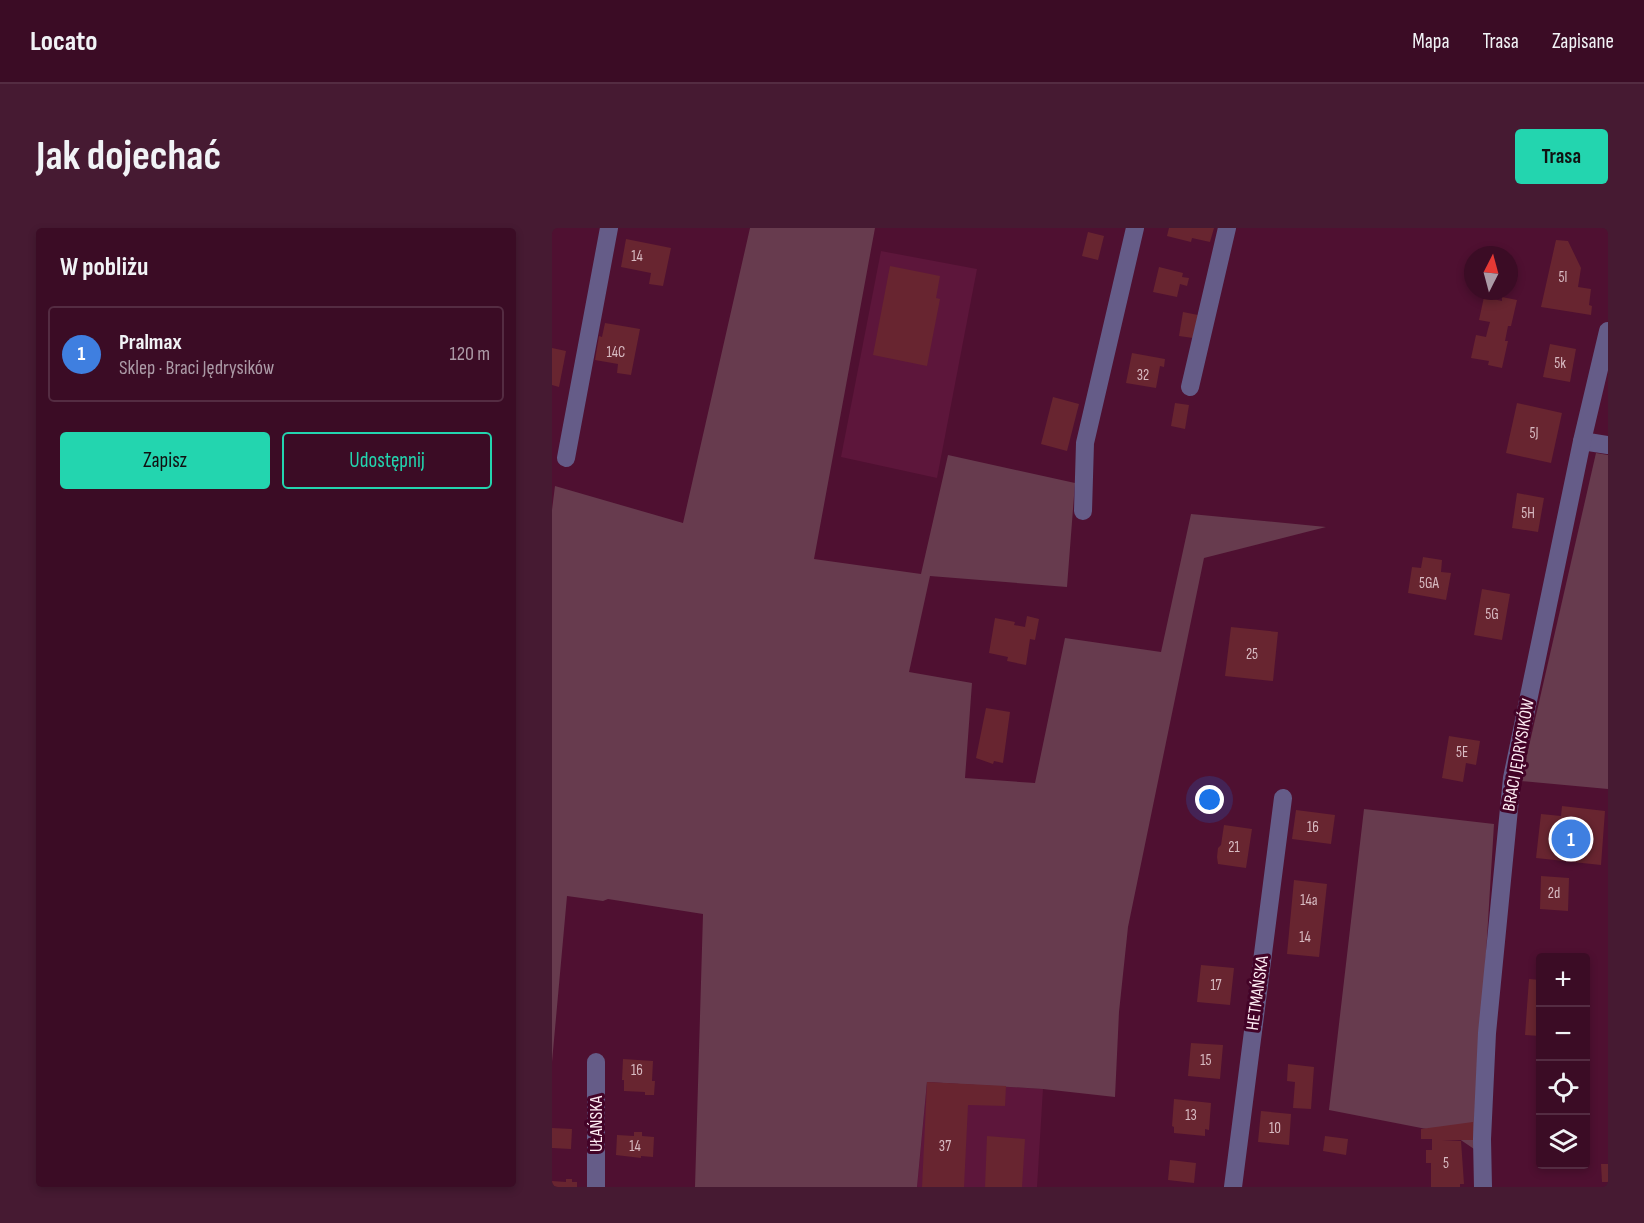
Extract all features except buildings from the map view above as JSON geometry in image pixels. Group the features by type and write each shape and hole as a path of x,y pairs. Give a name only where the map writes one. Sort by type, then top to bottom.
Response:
{"street":[{"path":"566,458 609,228"},
{"path":"1083,511 1085,443 1135,228"},
{"path":"1190,387 1227,228"},
{"name":"BRACI JĘDRYSIKÓW","path":"1483,1187 1482,1139 1487,1033 1512,778 1582,441 1608,331"},
{"path":"1582,441 1608,445"},
{"name":"HETMAŃSKA","path":"1233,1187 1283,798"},
{"name":"UŁAŃSKA","path":"596,1062 596,1187"}],"shaded area":[{"path":"750,228 875,228 814,559 921,574 948,455 1075,483 1067,587 930,576 909,672 972,683 965,778 1035,783 1065,638 1161,652 1191,514 1326,527 1204,558 1128,927 1119,1012 1115,1097 1043,1089 927,1082 917,1187 695,1187 703,914 608,899 603,901 567,896 552,1062 552,510 555,486 683,523"},
{"path":"881,251 977,269 937,478 841,457"},
{"path":"1596,453 1608,455 1608,789 1521,781"},
{"path":"1364,809 1494,824 1474,1149 1452,1134 1329,1110"},
{"path":"927,1082 1043,1089 1037,1187 917,1187"}],"place":[{"name":"Pralmax","path":"1571,839"}]}
